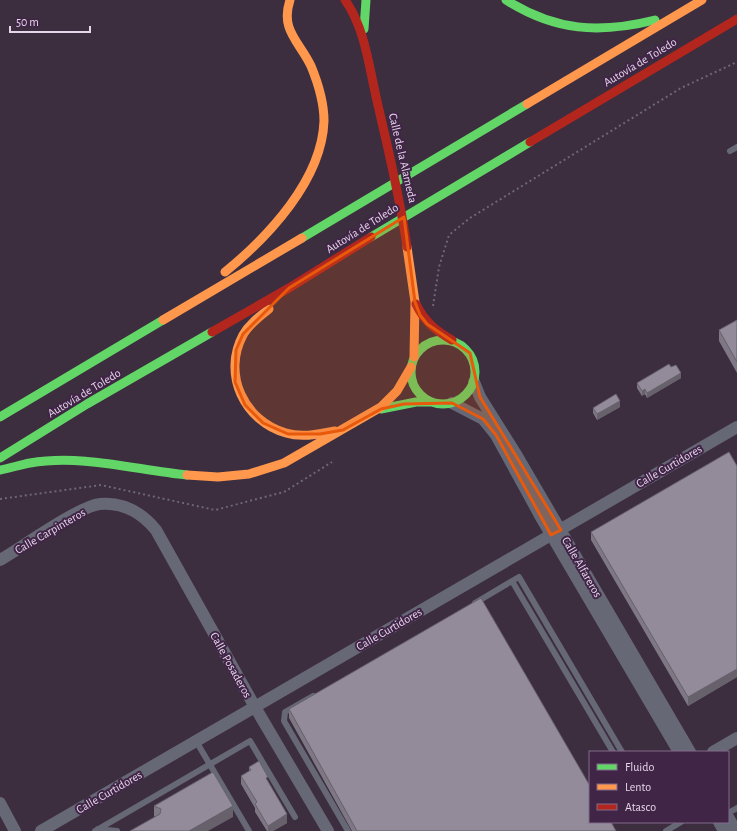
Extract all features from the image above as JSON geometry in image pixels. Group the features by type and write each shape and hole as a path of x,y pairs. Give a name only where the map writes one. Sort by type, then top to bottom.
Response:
{"main road":[{"path":"186,308 192,296 243,259 267,233 302,185 316,157 323,130 323,103 313,69 287,26 286,14 290,0"},
{"name":"Calle de la Alameda","path":"345,0 355,14 364,44 402,209 415,302 414,357"},
{"name":"Calle de la Alameda","path":"364,44 364,13 366,0"},
{"path":"506,0 539,19 553,24 578,28 619,29 684,10"},
{"name":"Autovía de Toledo","path":"0,417 186,308 702,0"},
{"name":"Autovía de Toledo","path":"0,458 87,404 289,288 433,199 737,19"},
{"path":"289,288 244,334 236,350 234,365 238,394 254,415 275,429 288,434 303,435 343,430"},
{"name":"Calle de la Alameda","path":"415,302 420,315 427,324 452,340"},
{"path":"0,470 38,461 73,460 201,476 249,474 271,468 293,459 381,408 396,394 411,367 414,357 421,348 430,342 441,339 452,340 462,345 470,352 476,372 474,382 469,392 462,399 452,403 442,404 432,402 416,402 381,408"},
{"path":"411,367 411,378 415,389 423,397 432,402"}],"street":[{"name":"Calle Alfareros","path":"474,382 480,397 678,751"},
{"name":"Calle Alfareros","path":"452,403 483,419 496,435 689,751"},
{"name":"Calle Curtidores","path":"41,831 737,427"},
{"name":"Calle Carpinteros","path":"0,560 79,512 99,504 125,507"},
{"name":"Calle Posaderos","path":"125,507 145,517 156,530 255,707 328,831"},
{"path":"715,751 737,738"},
{"path":"0,803 16,831"},
{"path":"729,819 736,831"}],"lane":[{"path":"730,151 737,147"},
{"path":"470,605 519,577 621,751"},
{"path":"512,582 612,751"},
{"path":"319,692 285,712 284,721 348,831"},
{"path":"196,741 211,764 249,831"},
{"path":"97,830 250,741 295,817"},
{"path":"666,831 679,823"},
{"path":"97,830 117,831"}],"path":[{"path":"432,312 439,267 449,235 470,218 681,88 737,62"},
{"path":"0,499 101,485 215,510 284,492 332,462"}],"highlighted area":[{"path":"404,217 415,302 420,315 427,324 470,353 480,397 561,530 551,535 496,435 483,419 452,403 404,404 381,409 343,430 320,434 288,434 263,423 245,405 235,382 236,350 243,334 289,288"}],"building":[{"path":"737,320 737,362 719,330"},
{"path":"669,364 671,367 676,365 681,373 647,393 645,389 642,391 637,383"},
{"path":"616,394 620,401 597,414 593,408"},
{"path":"729,452 737,466 737,669 688,697 591,532"},
{"path":"481,598 589,784 589,823 612,823 616,831 357,831 289,709"},
{"path":"259,761 268,777 266,778 287,814 268,826 255,804 257,802 241,776 251,770 249,767"},
{"path":"213,772 233,806 189,831 130,831 160,814 161,809 154,806"}],"traffic: fast":[{"path":"364,29 366,0"},
{"path":"506,0 542,18 560,24 578,27 615,27 655,20"},
{"path":"302,238 527,104"},
{"path":"371,237 530,142"},
{"path":"0,417 163,320"},
{"path":"0,458 87,404 212,332"},
{"path":"437,340 449,340 466,349 473,360 475,372 473,384 466,395 449,404 437,404 425,399 416,390 411,378 411,366 416,354 425,345 437,340"},
{"path":"381,409 416,402 432,402"},
{"path":"0,470 30,463 69,460 187,475"}],"traffic: slow":[{"path":"225,272 258,242 290,206 314,165 321,143 324,121 322,100 311,66 292,35 289,27 287,19 290,0"},
{"path":"527,104 702,0"},
{"path":"163,320 302,238"},
{"path":"407,247 415,302 414,357"},
{"path":"269,309 248,327 237,350 235,365 236,380 248,407 271,427 286,433 304,435 335,431"},
{"path":"187,475 218,477 249,474 284,463 381,407 397,391 411,367"}],"traffic: jam":[{"path":"345,0 352,11 366,48 397,191 407,247"},
{"path":"530,142 737,19"},
{"path":"212,332 289,288 371,237"},
{"path":"416,304 423,316 431,325 452,340"}]}
